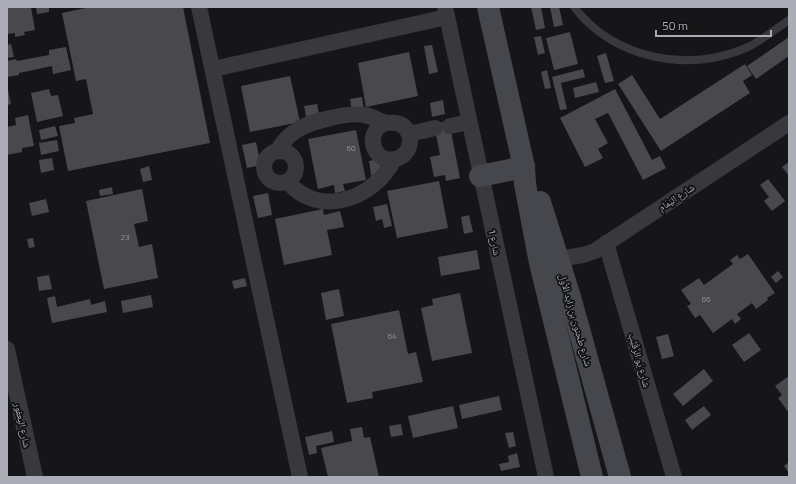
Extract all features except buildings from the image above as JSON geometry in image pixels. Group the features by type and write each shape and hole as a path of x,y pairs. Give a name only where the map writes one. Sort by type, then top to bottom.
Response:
{"street":[{"path":"199,7 300,477"},
{"name":"شارع طحنون بن زايد الأول","path":"488,7 524,167 526,188 540,263 592,477"},
{"path":"213,68 446,12"},
{"name":"شارع 1","path":"446,12 480,176 546,477"},
{"path":"278,150 289,153 296,162 295,173 288,182 276,183 267,177 264,172 265,160 268,155 278,150 291,134 309,125 355,114 371,116 385,123"},
{"path":"391,122 402,125 408,134 410,145 408,150 400,158 383,158 375,150 373,145 372,139 376,129 385,123 391,122"},
{"path":"408,134 469,122"},
{"name":"شارع اليَمَام","path":"558,259 583,255 595,251 789,123"},
{"path":"288,182 295,190 310,199 318,201 338,200 360,193 377,183 384,177 394,159"},
{"path":"480,176 524,167"},
{"name":"شارع طحنون بن زايد الأول","path":"524,167 538,195 558,259 620,477"},
{"name":"شارع يَو الرِّقَيِّب","path":"606,243 674,477"},
{"name":"شارع اليعفور","path":"7,349 13,410 35,477"}],"lane":[{"path":"574,7 581,16 604,36 631,50 660,59 690,61 720,57 748,46 789,20"}]}
